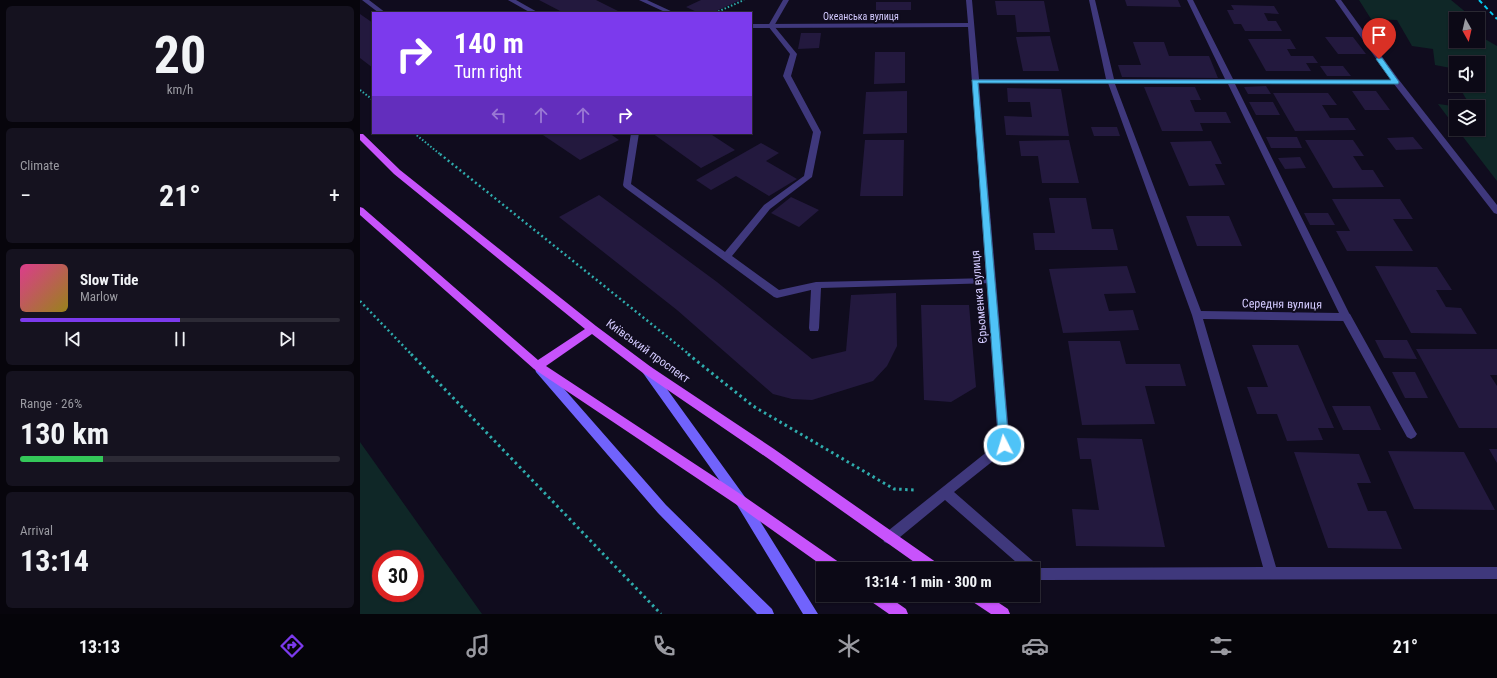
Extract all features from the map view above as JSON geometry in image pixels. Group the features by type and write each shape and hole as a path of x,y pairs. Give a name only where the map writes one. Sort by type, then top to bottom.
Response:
{"main road":[{"name":"Київський проспект","path":"360,136 396,172 592,329 647,370 770,453 925,562"},
{"path":"360,210 538,366 740,501 828,562"},
{"path":"538,366 592,329"},
{"path":"884,602 901,614"},
{"path":"985,602 1002,614"}],"street":[{"path":"366,0 382,12"},
{"path":"511,0 534,12"},
{"path":"642,0 670,12"},
{"path":"726,257 767,207 808,177 817,132 787,76 794,54 771,26 786,0"},
{"name":"Єрьоменка вулиця","path":"889,538 1004,445 969,0"},
{"path":"1092,0 1111,83 1196,314 1271,573"},
{"name":"Середня вулиця","path":"1190,0 1346,317 1196,314"},
{"path":"1338,0 1396,82 1497,211"},
{"name":"Океанська вулиця","path":"752,26 971,25"},
{"path":"975,81 1111,83 1396,82"},
{"path":"635,134 626,186 777,294 816,286 991,281"},
{"path":"814,328 816,286"},
{"path":"1346,317 1411,434"},
{"path":"538,366 662,509 767,614"},
{"path":"647,370 740,501 811,614"},
{"path":"945,492 1039,574 1497,573"}],"path":[{"path":"717,12 744,0"},
{"path":"360,90 372,99"},
{"path":"415,134 753,406 894,489 945,492"},
{"path":"360,301 661,614"}],"green space":[{"path":"1359,0 1451,0 1466,12 1449,12 1449,48 1485,48 1485,39 1497,46 1497,181 1462,136 1485,136 1485,100 1467,100 1462,92 1485,92 1485,56 1449,56 1449,68 1435,65 1433,49 1412,46 1397,20 1371,19"},
{"path":"1438,104 1449,105 1449,119"},
{"path":"360,442 482,614 360,614"}],"building":[{"path":"539,0 596,0 620,12 562,12"},
{"path":"701,0 740,0 714,12 697,12 686,7"},
{"path":"1125,0 1178,0 1181,7 1127,6"},
{"path":"995,1 1044,1 1050,32 1017,32 1015,15 997,15"},
{"path":"876,2 911,2 911,10 876,10"},
{"path":"1231,5 1274,6 1279,14 1264,13 1268,21 1276,21 1282,31 1245,31 1241,24 1234,24 1227,10 1234,10"},
{"path":"360,14 372,22 372,67 360,58"},
{"path":"801,33 821,33 819,48 798,49"},
{"path":"1050,36 1059,71 1023,71 1016,37"},
{"path":"1325,37 1353,37 1366,54 1338,54"},
{"path":"1248,39 1290,39 1296,49 1287,49 1291,56 1313,56 1318,63 1306,63 1311,71 1266,71"},
{"path":"1133,42 1164,42 1169,56 1209,56 1218,78 1122,77 1118,65 1141,65"},
{"path":"875,52 905,52 905,83 874,84"},
{"path":"1320,66 1343,66 1351,76 1327,76"},
{"path":"1266,86 1271,94 1248,94 1244,87"},
{"path":"1144,87 1195,87 1201,100 1190,100 1195,112 1226,112 1231,123 1200,123 1203,131 1162,131"},
{"path":"1007,88 1061,89 1069,136 1006,135 1004,116 1032,117 1030,102 1008,102"},
{"path":"907,91 907,133 863,134 866,92"},
{"path":"1352,91 1376,91 1390,110 1365,110"},
{"path":"1273,93 1328,93 1337,105 1322,105 1330,118 1348,118 1356,130 1295,131"},
{"path":"1249,102 1273,102 1280,115 1256,115"},
{"path":"1091,127 1117,127 1120,136 1094,136"},
{"path":"541,134 610,134 619,140 580,160"},
{"path":"653,134 711,134 735,150 701,168"},
{"path":"1266,137 1297,137 1302,148 1271,148"},
{"path":"1413,137 1423,149 1396,150 1387,138"},
{"path":"865,140 904,140 903,196 860,196"},
{"path":"1069,140 1079,183 1042,183 1038,156 1021,156 1019,141"},
{"path":"1305,140 1353,140 1364,156 1353,156 1362,170 1373,170 1384,187 1333,188"},
{"path":"1211,141 1222,164 1215,164 1225,185 1189,186 1170,142"},
{"path":"761,143 779,153 766,161 797,179 769,196 736,176 711,190 696,180"},
{"path":"1300,157 1306,168 1285,169 1278,158"},
{"path":"599,195 717,282 812,359 846,351 851,295 896,293 897,346 887,366 873,381 812,400 792,399 773,394 677,310 559,217"},
{"path":"791,197 819,210 799,227 771,213"},
{"path":"1049,198 1086,198 1092,229 1113,229 1118,250 1035,250 1033,233 1055,233"},
{"path":"1332,199 1400,199 1413,219 1393,219 1413,251 1347,251 1336,231 1350,231"},
{"path":"1304,213 1328,213 1335,225 1310,225"},
{"path":"1186,216 1229,216 1242,246 1197,246"},
{"path":"1127,266 1136,293 1104,294 1109,311 1133,310 1139,330 1063,333 1049,269"},
{"path":"1375,266 1437,267 1452,290 1436,290 1446,307 1461,308 1477,334 1411,333"},
{"path":"921,305 969,305 976,387 951,402 924,400"},
{"path":"1375,340 1407,340 1417,359 1384,358"},
{"path":"1068,341 1120,341 1126,364 1180,364 1186,386 1145,386 1155,424 1082,425"},
{"path":"1252,345 1298,345 1334,428 1318,428 1323,440 1287,441 1277,414 1257,414 1247,387 1268,387"},
{"path":"1416,349 1497,349 1497,375 1490,375 1497,386 1497,428 1459,428"},
{"path":"1392,372 1415,372 1428,398 1405,398"},
{"path":"1332,406 1370,406 1381,430 1343,430"},
{"path":"1077,438 1142,439 1165,547 1076,546 1072,509 1099,510 1091,459 1080,459"},
{"path":"1489,449 1497,449 1497,463"},
{"path":"1388,451 1464,452 1495,510 1414,509"},
{"path":"1294,452 1359,454 1371,483 1357,483 1368,511 1386,511 1402,549 1328,548"}],"railway":[{"path":"1479,0 1497,19"}],"route":[{"path":"1004,445 975,81 1111,83 1396,82 1379,59"}]}
